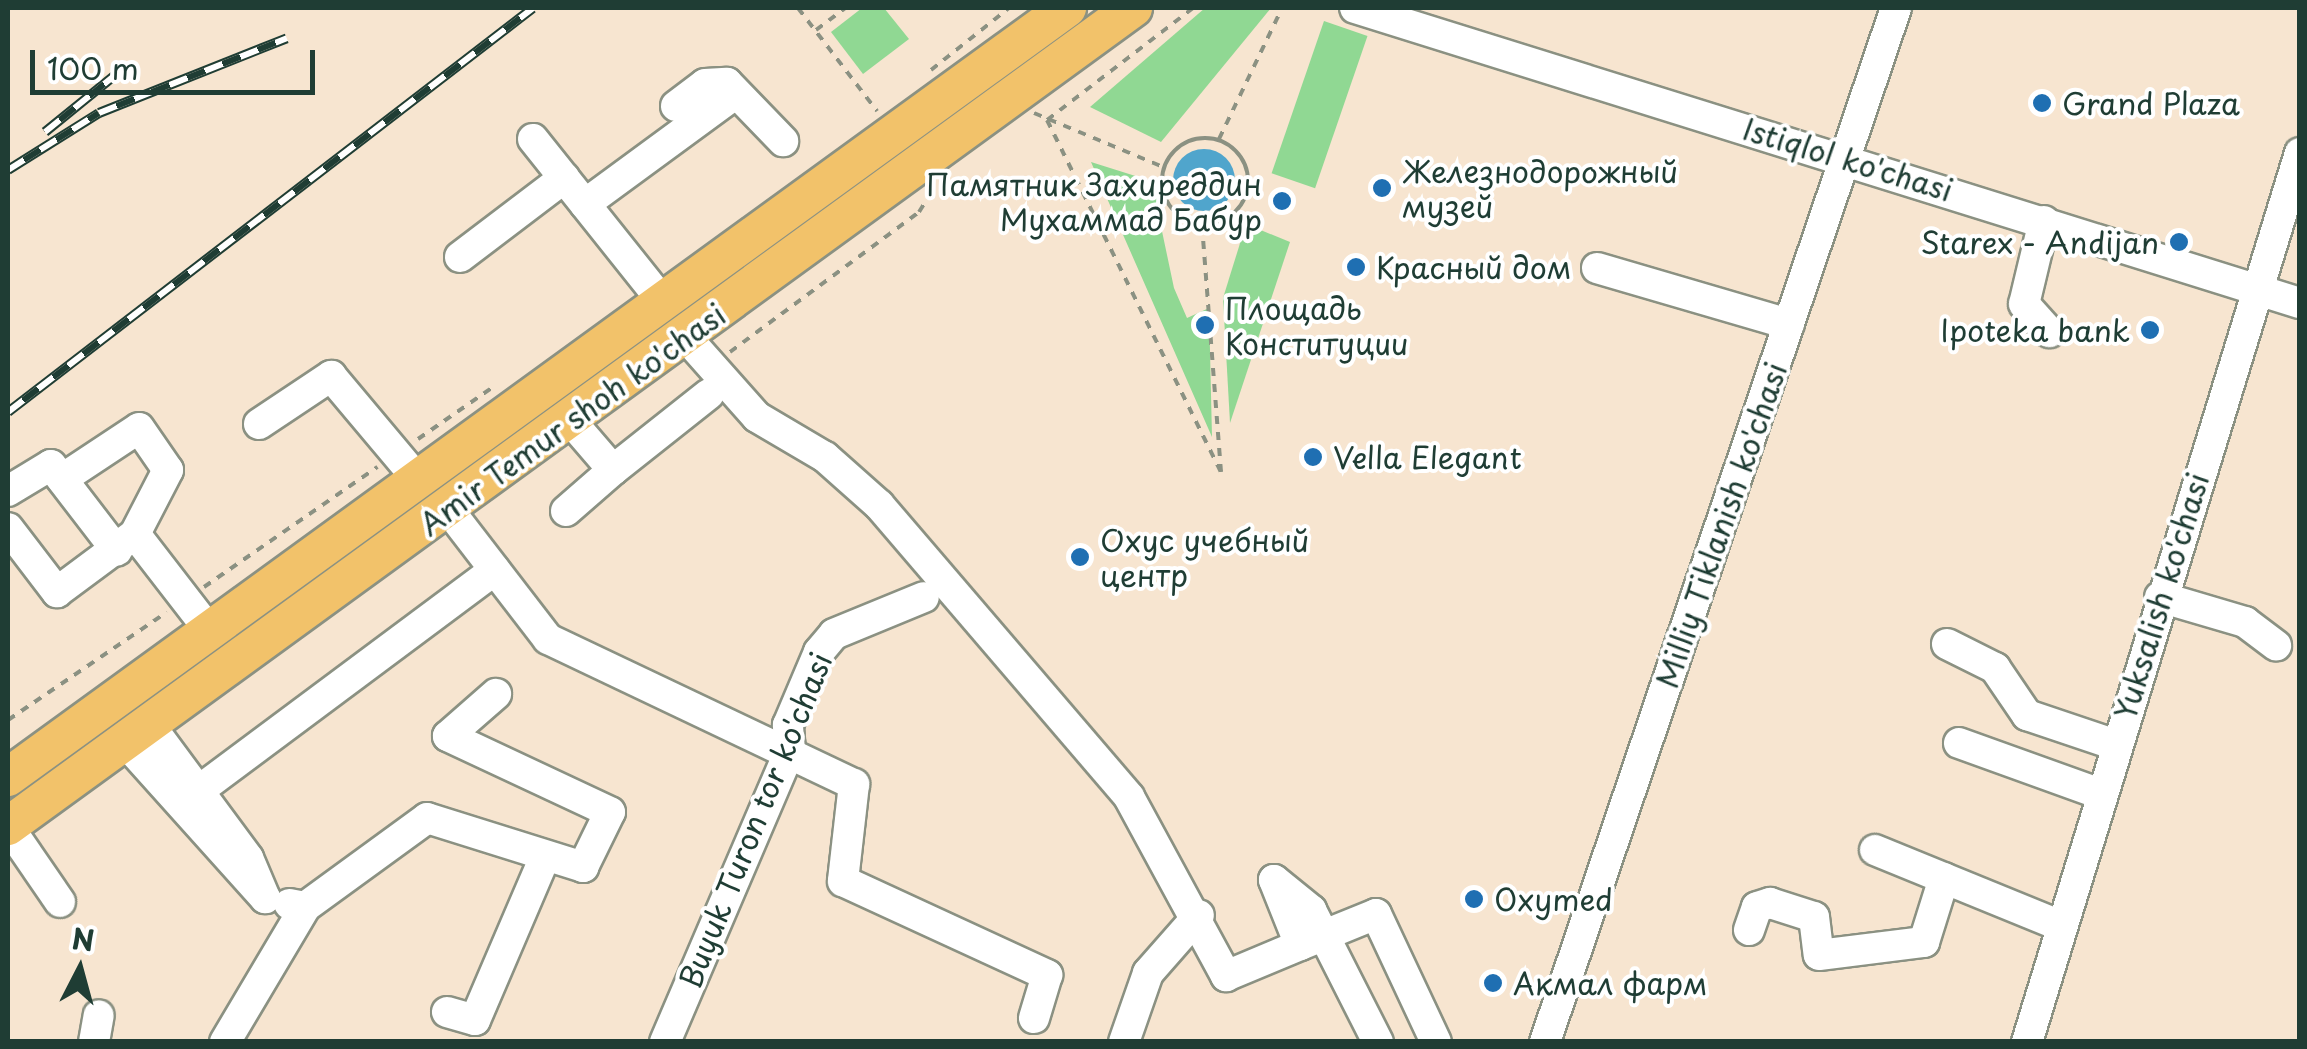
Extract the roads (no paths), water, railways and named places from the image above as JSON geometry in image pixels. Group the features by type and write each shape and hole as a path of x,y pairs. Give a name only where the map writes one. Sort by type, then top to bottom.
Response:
{"main road":[{"name":"Amir Temur shoh ko'chasi","path":"8,777 210,631 408,467 664,302 937,86 1066,8"},
{"name":"Amir Temur shoh ko'chasi","path":"8,826 977,127 1133,8"},
{"path":"937,86 977,127"}],"street":[{"name":"Istiqlol ko'chasi","path":"1355,8 1392,14 2300,303"},
{"name":"Milliy Tiklanish ko'chasi","path":"1545,1042 1896,8"},
{"path":"676,106 706,84 736,93 782,141"},
{"path":"585,204 736,93"},
{"path":"533,139 664,302"},
{"name":"Yuksalish ko'chasi","path":"2028,1042 2253,288 2300,152"},
{"path":"460,257 564,178"},
{"path":"2044,221 2024,304 2049,332"},
{"path":"1597,268 1790,324"},
{"path":"685,336 710,380 757,417 825,457 879,505 1129,797 1233,980 1376,914 1436,1042"},
{"path":"258,424 331,376 408,467"},
{"path":"566,511 710,380"},
{"path":"570,420 613,470"},
{"path":"8,528 57,592 126,542 168,470 138,426 62,480"},
{"path":"8,491 45,464 186,600 210,631"},
{"path":"448,509 548,639 790,750 857,788 842,881 1048,976 1034,1018"},
{"path":"188,799 495,570"},
{"name":"Buyuk Turon tor ko'chasi","path":"665,1042 790,750 788,725 834,634 924,597"},
{"path":"2160,598 2244,622 2276,645"},
{"path":"1946,644 1995,668 2027,714 2116,745"},
{"path":"226,1042 305,907 427,818 460,821 544,859 582,867 610,812 452,740 452,729 496,694"},
{"path":"137,733 265,898 305,907"},
{"path":"1959,744 2102,794"},
{"path":"8,826 60,902"},
{"path":"1875,850 2062,926"},
{"path":"447,1012 475,1020 544,859"},
{"path":"1750,930 1758,907 1770,902 1814,917 1820,955 1924,942 1944,878"},
{"path":"1274,880 1378,1042"},
{"path":"1124,1042 1148,972 1198,916"}],"water":[{"path":"1204,149 1226,158 1235,180 1226,202 1204,211 1182,202 1173,180 1182,158"}],"railway":[{"path":"8,412 533,8"},
{"path":"8,170 99,113 287,38"},
{"path":"45,132 120,71"}],"place":[{"name":"Grand Plaza","path":"2042,103"},
{"name":"Железнодорожный музей","path":"1382,188"},
{"name":"Памятник Захиреддин Мухаммад Бабур","path":"1282,201"},
{"name":"Starex - Andijan","path":"2179,242"},
{"name":"Красный дом","path":"1356,267"},
{"name":"Площадь Конституции","path":"1205,325"},
{"name":"Ipoteka bank","path":"2150,330"},
{"name":"Vella Elegant","path":"1313,457"},
{"name":"Охус учебный центр","path":"1080,557"},
{"name":"Oxymed","path":"1474,899"},
{"name":"Акмал фарм","path":"1493,983"}]}
